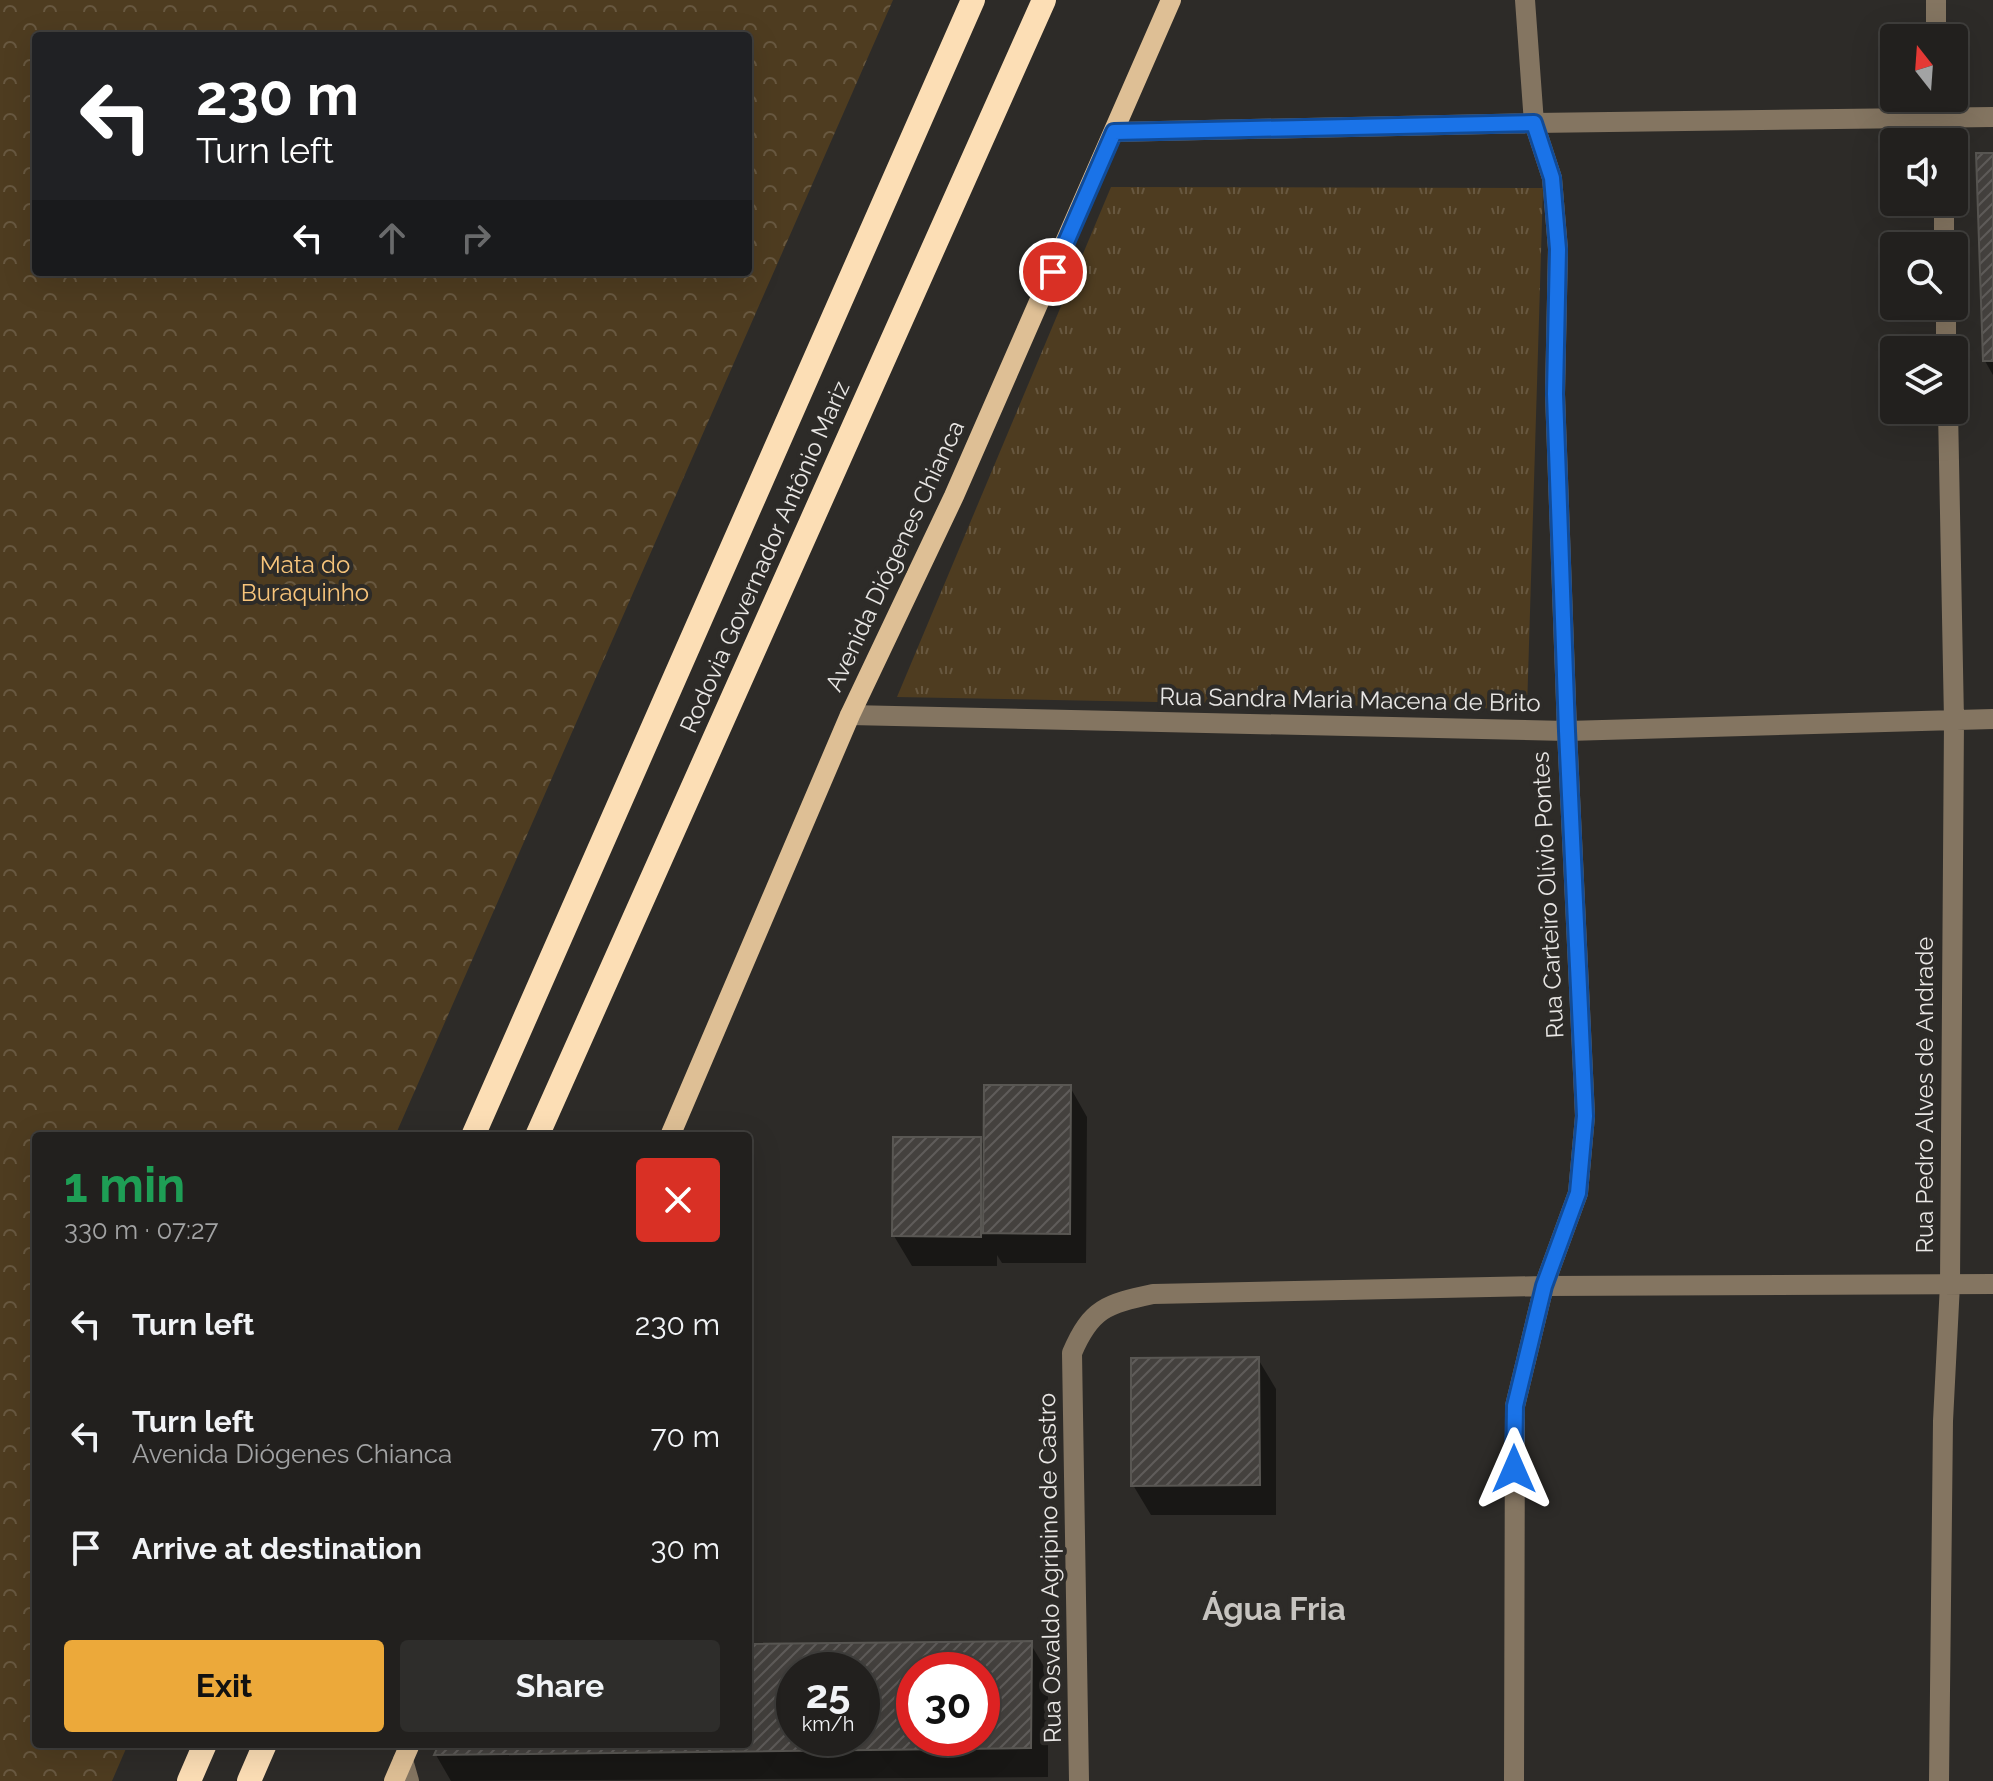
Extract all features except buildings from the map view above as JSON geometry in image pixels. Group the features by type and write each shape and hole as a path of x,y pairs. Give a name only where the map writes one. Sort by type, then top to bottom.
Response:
{"highway":[{"name":"Rodovia Governador Antônio Mariz","path":"475,1132 973,0"},
{"name":"Rodovia Governador Antônio Mariz","path":"539,1132 1044,0"},
{"path":"189,1781 203,1748"},
{"path":"249,1781 263,1748"}],"main road":[{"name":"Avenida Diógenes Chianca","path":"672,1132 850,715 954,496 1171,0"},
{"path":"394,1781 406,1752"}],"street":[{"name":"Rua Carteiro Olívio Pontes","path":"1514,1781 1515,1406 1544,1286 1578,1193 1585,1116 1555,394 1558,249 1552,178 1534,123 1525,0"},
{"path":"1936,0 1936,24"},
{"path":"1114,132 1534,123 1880,110"},
{"path":"1961,112 1993,117"},
{"name":"Rua Pedro Alves de Andrade","path":"1939,1781 1943,1421 1950,1284 1954,720 1948,424"},
{"name":"Rua Sandra Maria Macena de Brito","path":"850,715 1567,731 1993,719"},
{"path":"1544,1286 1993,1284"},
{"name":"Rua Osvaldo Agripino de Castro","path":"1079,1781 1072,1353 1083,1327 1112,1303 1153,1294 1544,1286"},
{"path":"406,1752 409,1781"}],"green space":[{"name":"Mata do Buraquinho","path":"0,0 893,0 397,1132 32,1132 32,1748 126,1748 112,1781 0,1781"},
{"path":"1111,187 1543,188 1527,709 897,697"}],"district":[{"name":"Água Fria","path":"1274,1609"}],"route":[{"path":"1053,272 1114,132 1534,123 1552,178 1558,249 1555,394 1585,1116 1578,1193 1544,1286 1515,1406 1514,1469"}]}
